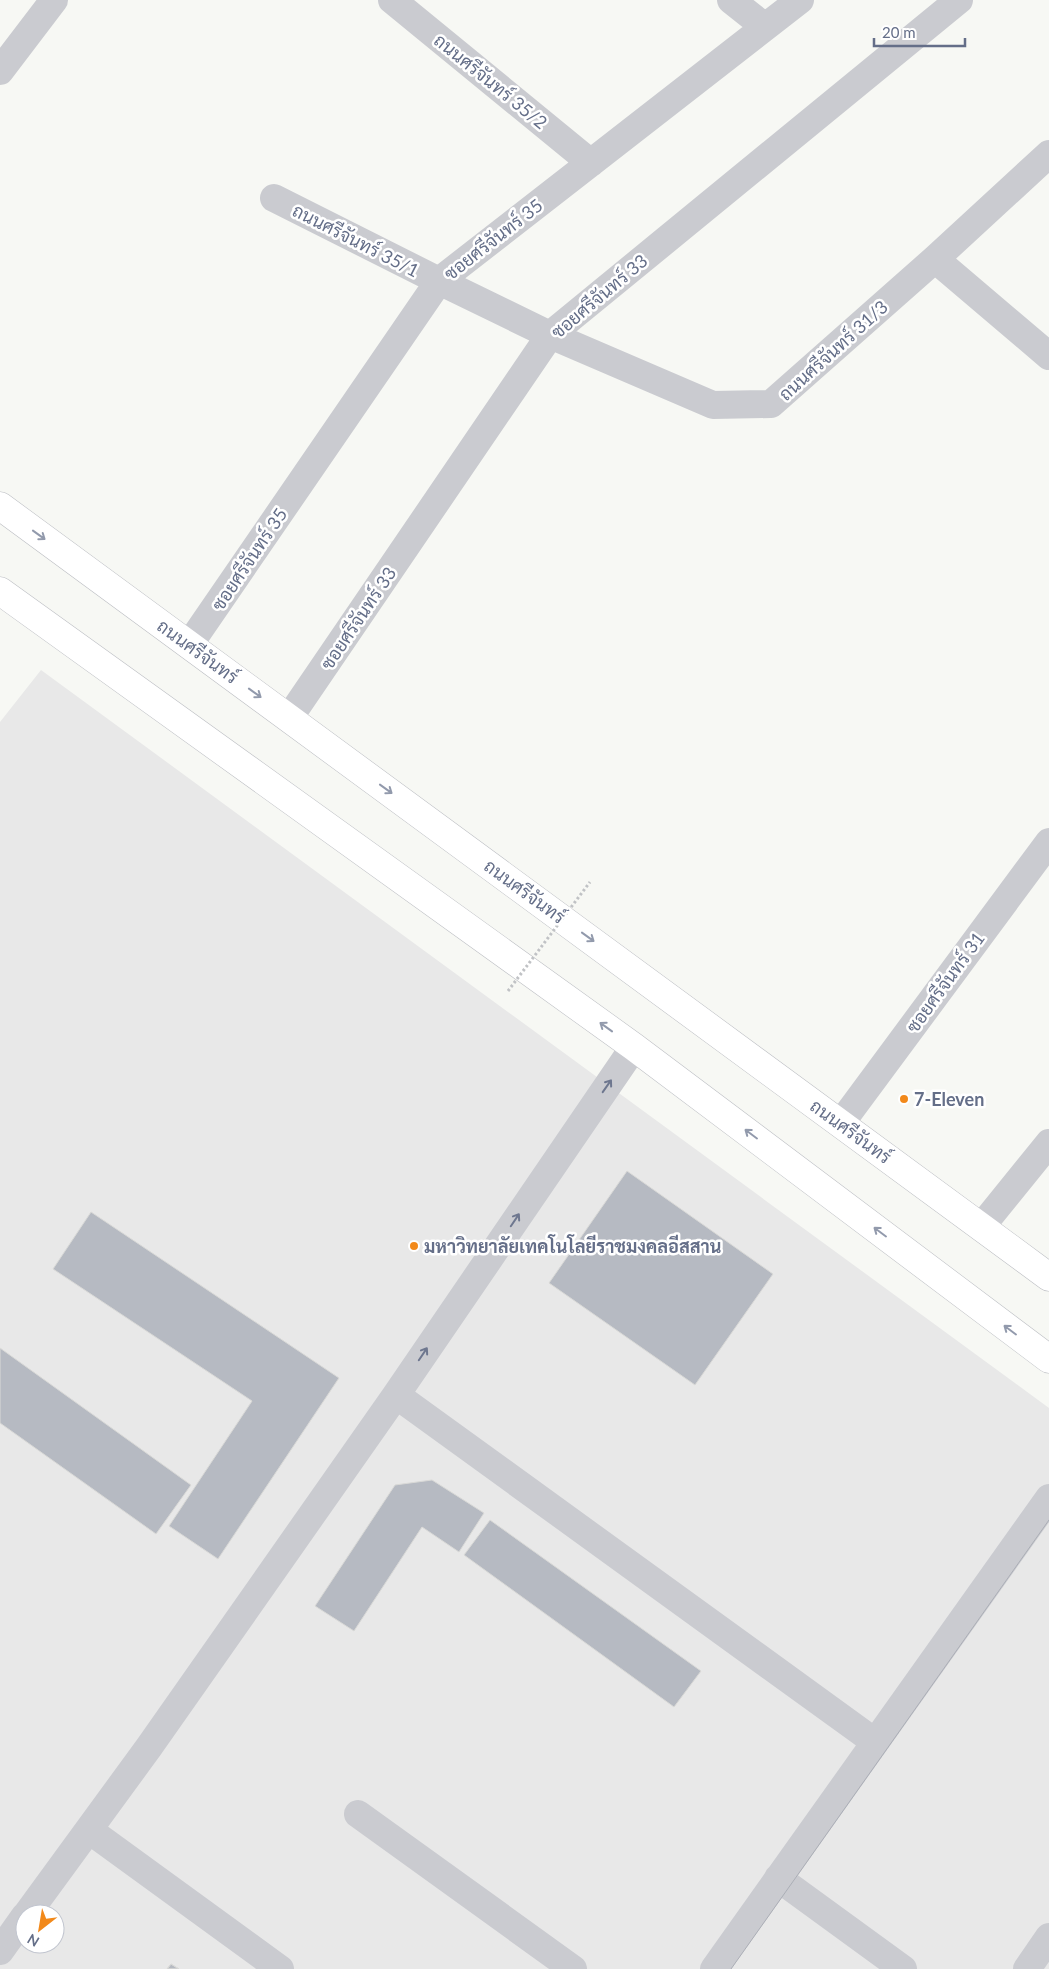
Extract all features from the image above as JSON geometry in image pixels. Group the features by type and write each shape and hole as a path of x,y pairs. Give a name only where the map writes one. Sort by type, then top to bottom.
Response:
{"main road":[{"name":"ถนนศรีจันทร์","path":"0,506 1049,1277"},
{"path":"0,591 634,1047 1049,1359"}],"street":[{"path":"0,72 54,0"},
{"name":"ถนนศรีจันทร์ 35/2","path":"392,0 592,163"},
{"path":"731,0 765,27"},
{"name":"ซอยศรีจันทร์ 35","path":"190,645 438,281 800,0"},
{"name":"ซอยศรีจันทร์ 33","path":"289,718 550,335 959,0"},
{"name":"ถนนศรีจันทร์ 31/3","path":"438,281 550,335 713,405 771,404 935,259 1049,154"},
{"name":"ถนนศรีจันทร์ 35/1","path":"274,198 438,281"},
{"path":"935,259 1049,356"},
{"name":"ซอยศรีจันทร์ 31","path":"841,1123 1049,842"},
{"path":"34,1904 149,1747 396,1395 634,1047"},
{"path":"981,1227 1049,1143"},
{"path":"396,1395 874,1742"},
{"path":"714,1969 1049,1498"},
{"path":"358,1814 573,1969"},
{"path":"88,1830 280,1969"},
{"path":"778,1878 903,1969"},
{"path":"0,1950 15,1930"},
{"path":"1027,1969 1049,1937"}],"path":[{"path":"508,991 590,882"}],"shaded area":[{"name":"มหาวิทยาลัยเทคโนโลยีราชมงคลอีสสาน","path":"41,670 1049,1408 1049,1969 0,1969 0,722"}],"building":[{"path":"627,1171 773,1274 695,1385 549,1283"},
{"path":"91,1212 339,1378 218,1559 169,1526 252,1401 53,1269"},
{"path":"0,1348 191,1485 156,1534 0,1423"},
{"path":"432,1480 484,1513 459,1552 422,1527 354,1631 315,1606 395,1485"},
{"path":"490,1520 701,1671 674,1707 464,1555"},
{"path":"171,1964 179,1969 167,1969"},
{"path":"171,1964 179,1969 167,1969"}],"tram line":[{"path":"731,1969 1049,1520"}],"place":[{"name":"7-Eleven","path":"904,1099"},
{"name":"มหาวิทยาลัยเทคโนโลยีราชมงคลอีสสาน","path":"414,1246"}]}
